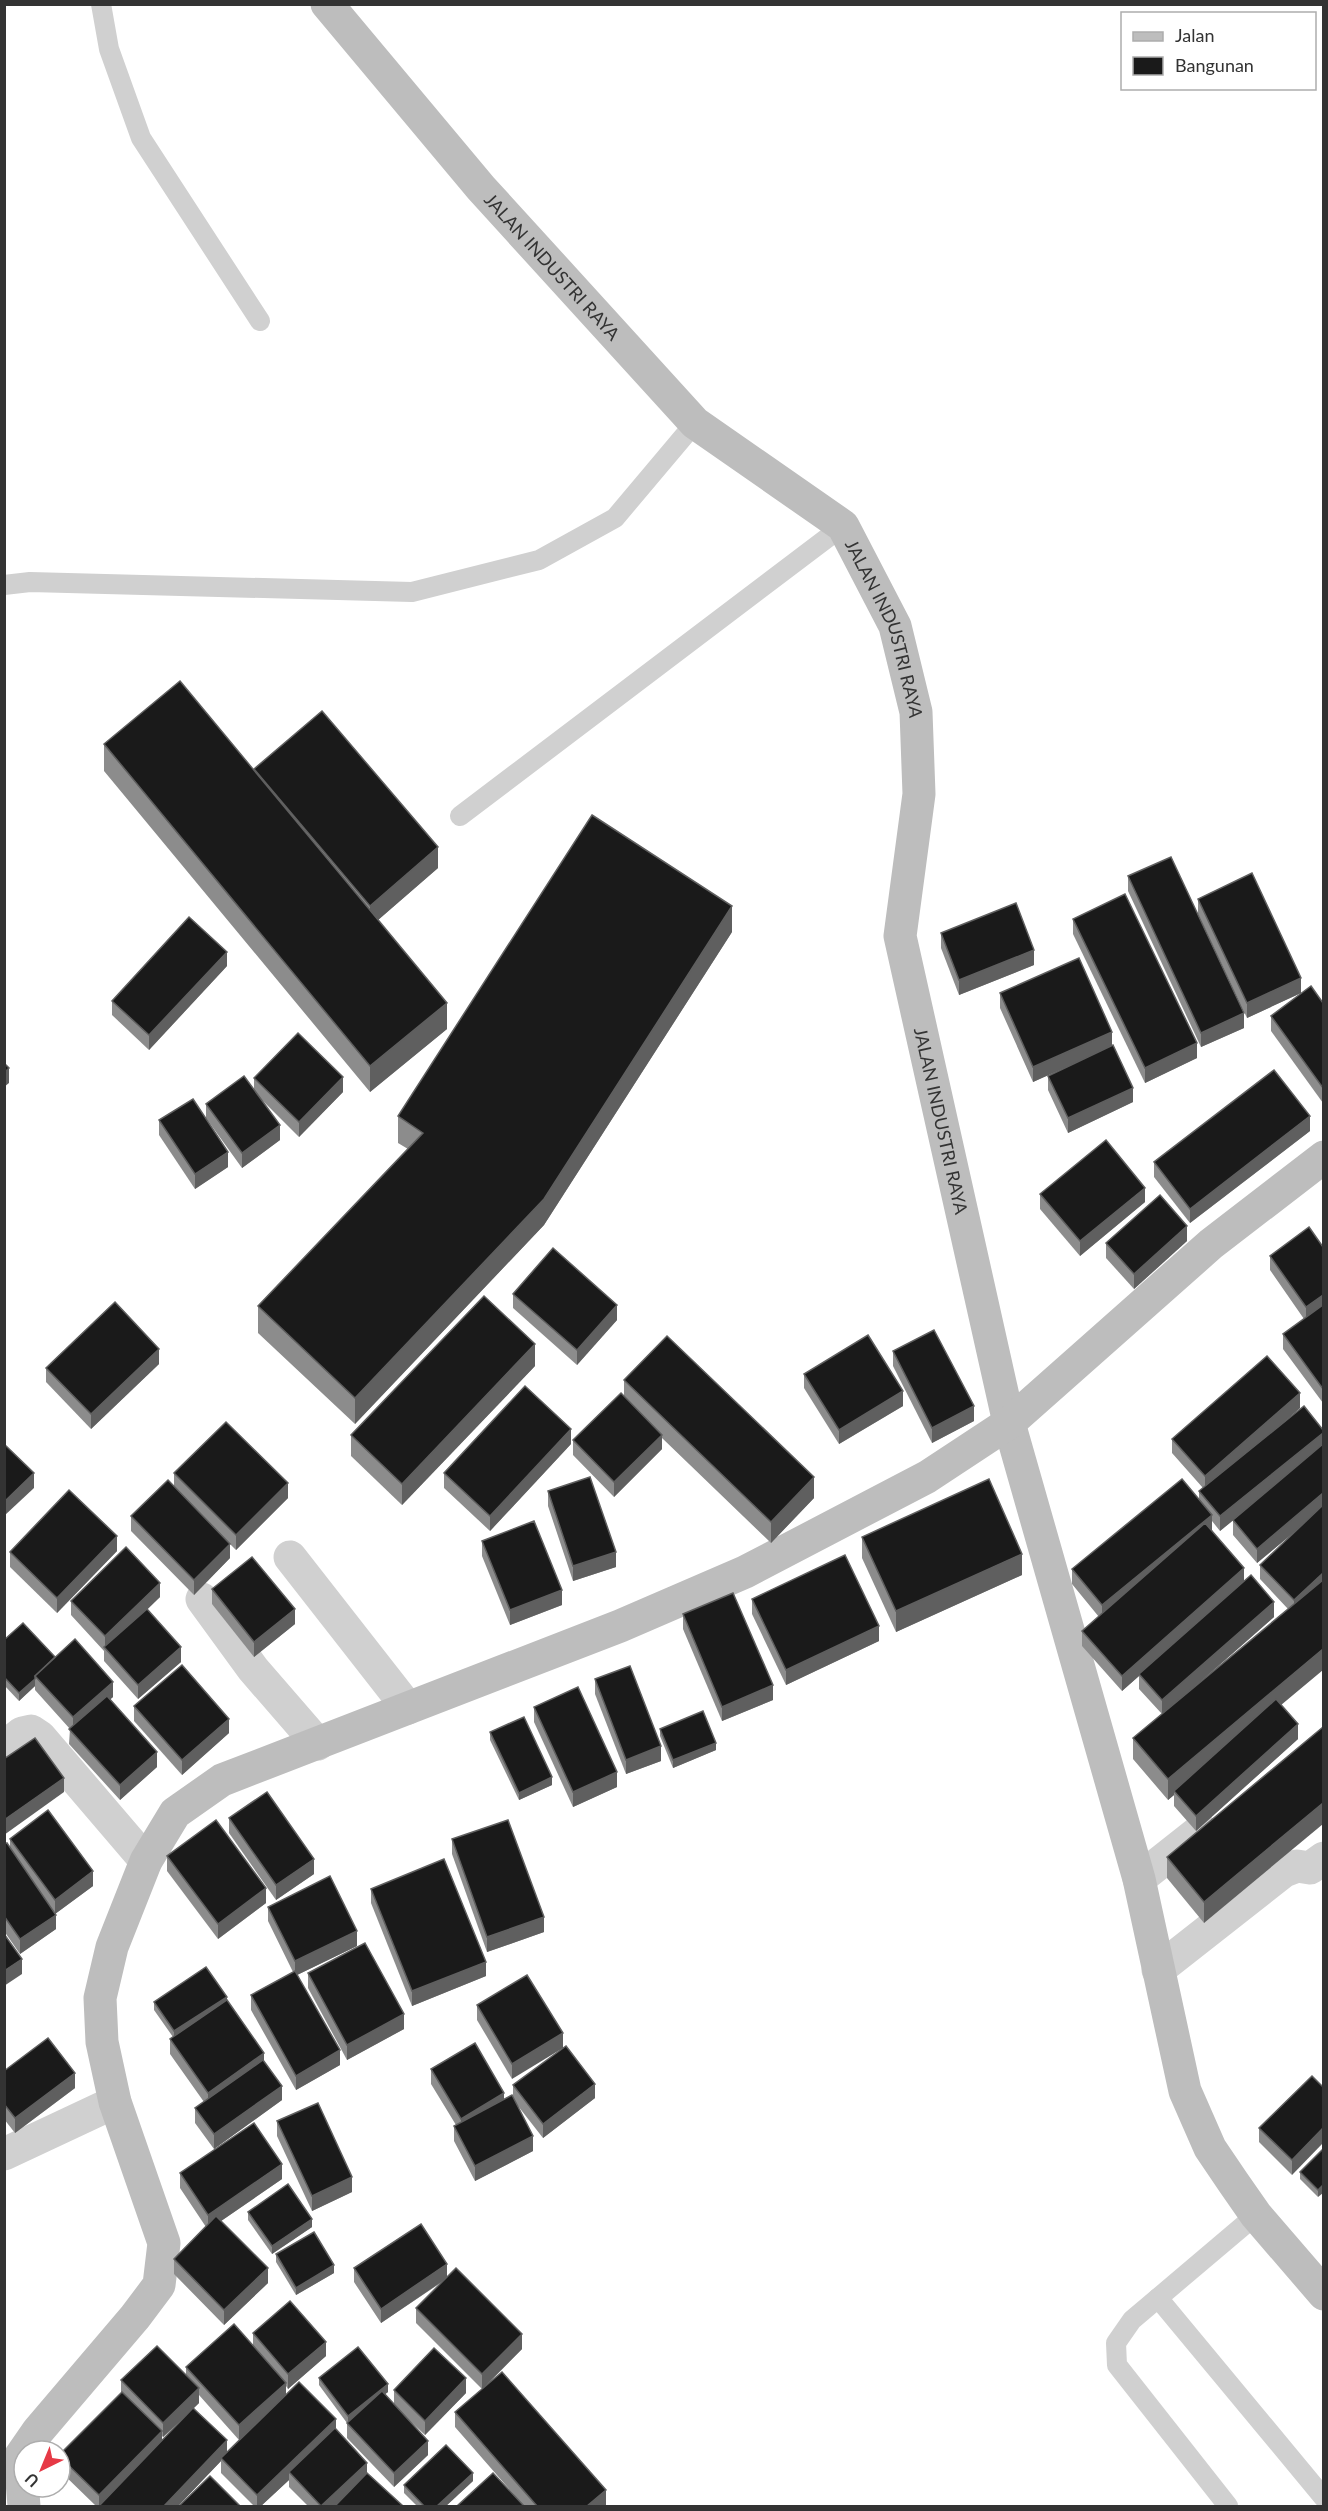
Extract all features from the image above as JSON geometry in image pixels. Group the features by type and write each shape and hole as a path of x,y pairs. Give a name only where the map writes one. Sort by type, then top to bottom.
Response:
{"street":[{"name":"JALAN INDUSTRI RAYA","path":"327,4 481,189 695,423 843,526 895,626 916,712 919,794 900,936 1009,1423 1139,1879 1185,2091 1210,2148 1256,2215 1323,2294"},
{"path":"24,2506 20,2457 38,2431 135,2317 159,2285 164,2243 115,2102 102,2042 100,1998 112,1947 146,1861 175,1813 222,1780 620,1626 745,1572 927,1477 1009,1423 1211,1244 1323,1157"},
{"path":"290,1557 408,1708"},
{"path":"202,1599 253,1669 318,1744"},
{"path":"4,1747 22,1733 31,1731 40,1737 146,1861"},
{"path":"1139,1879 1222,1814"},
{"path":"1158,1970 1284,1871 1297,1866 1310,1868 1323,1858"},
{"path":"4,2154 115,2102"}],"lane":[{"path":"101,4 109,49 141,138 260,321"},
{"path":"4,585 30,582 412,592 539,560 615,518 695,423"},
{"path":"460,816 843,526"},
{"path":"1228,2506 1117,2365 1116,2343 1132,2320 1256,2215"},
{"path":"1158,2298 1323,2498"}],"building":[{"path":"180,681 447,1003 370,1066 104,744"},
{"path":"322,711 438,847 370,906 254,769"},
{"path":"592,815 732,906 544,1199 355,1398 258,1306 423,1133 398,1116"},
{"path":"1171,857 1244,1013 1201,1033 1128,876"},
{"path":"1252,873 1301,978 1247,1003 1198,899"},
{"path":"1125,894 1197,1043 1145,1068 1073,919"},
{"path":"1016,903 1034,950 959,980 941,933"},
{"path":"189,917 227,952 149,1035 112,1001"},
{"path":"1079,958 1112,1032 1033,1067 1000,993"},
{"path":"1311,986 1323,1003 1323,1088 1271,1016"},
{"path":"298,1033 343,1077 299,1122 254,1078"},
{"path":"1113,1045 1133,1088 1068,1118 1048,1076"},
{"path":"4,1063 9,1068 4,1073"},
{"path":"1274,1070 1310,1116 1190,1209 1154,1162"},
{"path":"244,1076 280,1125 242,1153 206,1104"},
{"path":"193,1099 228,1152 195,1174 159,1120"},
{"path":"1106,1140 1145,1188 1080,1241 1040,1194"},
{"path":"1160,1195 1187,1226 1134,1274 1106,1243"},
{"path":"1309,1227 1323,1247 1323,1295 1306,1307 1270,1256"},
{"path":"553,1248 617,1305 577,1350 513,1294"},
{"path":"484,1296 535,1344 402,1484 351,1435"},
{"path":"115,1302 159,1349 91,1414 46,1368"},
{"path":"1323,1305 1323,1389 1283,1334"},
{"path":"934,1330 974,1406 932,1428 893,1351"},
{"path":"868,1335 903,1391 839,1430 804,1374"},
{"path":"667,1336 814,1477 771,1522 624,1380"},
{"path":"1267,1356 1300,1393 1205,1476 1172,1439"},
{"path":"525,1386 571,1429 490,1516 444,1473"},
{"path":"621,1393 662,1435 614,1482 573,1440"},
{"path":"1304,1406 1323,1433 1220,1516 1199,1491"},
{"path":"226,1422 288,1483 236,1535 174,1473"},
{"path":"4,1444 34,1473 4,1502"},
{"path":"1323,1444 1323,1493 1257,1549 1233,1520"},
{"path":"590,1477 616,1552 573,1566 548,1491"},
{"path":"989,1479 1022,1554 896,1611 862,1537"},
{"path":"1182,1479 1212,1515 1102,1605 1072,1569"},
{"path":"168,1480 230,1544 194,1580 131,1516"},
{"path":"69,1490 117,1536 57,1598 10,1552"},
{"path":"1323,1505 1323,1573 1294,1600 1260,1565"},
{"path":"534,1521 562,1590 510,1610 482,1541"},
{"path":"1205,1523 1244,1568 1122,1676 1082,1631"},
{"path":"126,1547 160,1583 105,1636 71,1601"},
{"path":"845,1555 879,1626 786,1670 752,1599"},
{"path":"252,1557 295,1609 254,1642 212,1589"},
{"path":"1251,1575 1274,1602 1162,1700 1139,1674"},
{"path":"1323,1580 1323,1649 1168,1779 1133,1738"},
{"path":"733,1593 773,1685 722,1707 683,1614"},
{"path":"147,1609 181,1647 138,1685 104,1647"},
{"path":"23,1623 55,1657 19,1693 4,1677 4,1640"},
{"path":"75,1639 113,1682 73,1717 35,1676"},
{"path":"182,1665 229,1719 182,1760 134,1706"},
{"path":"630,1666 661,1746 626,1760 595,1679"},
{"path":"578,1687 617,1772 573,1792 534,1707"},
{"path":"107,1696 157,1752 120,1785 69,1729"},
{"path":"1276,1699 1298,1724 1196,1816 1174,1791"},
{"path":"703,1711 716,1743 673,1760 660,1729"},
{"path":"524,1717 552,1777 519,1793 490,1732"},
{"path":"1323,1727 1323,1803 1204,1902 1167,1857"},
{"path":"35,1738 64,1778 4,1820 4,1759"},
{"path":"267,1792 314,1859 276,1885 229,1818"},
{"path":"48,1810 93,1871 55,1900 10,1839"},
{"path":"216,1820 266,1888 218,1924 167,1856"},
{"path":"508,1820 544,1917 487,1937 452,1839"},
{"path":"7,1843 56,1915 20,1939 4,1916 4,1844"},
{"path":"444,1859 486,1962 412,1991 371,1889"},
{"path":"330,1876 357,1931 295,1961 268,1907"},
{"path":"4,1934 22,1959 4,1971"},
{"path":"365,1943 404,2014 347,2045 308,1973"},
{"path":"206,1967 227,1997 174,2031 154,2002"},
{"path":"295,1971 340,2050 296,2076 251,1995"},
{"path":"527,1975 563,2033 512,2064 477,2005"},
{"path":"227,2000 264,2053 208,2093 170,2039"},
{"path":"48,2038 75,2073 15,2118 4,2104 4,2071"},
{"path":"475,2043 504,2093 461,2119 431,2069"},
{"path":"566,2046 595,2084 543,2124 513,2085"},
{"path":"263,2060 282,2086 214,2134 195,2108"},
{"path":"1312,2076 1323,2087 1323,2128 1292,2160 1259,2128"},
{"path":"512,2095 533,2136 475,2166 454,2126"},
{"path":"318,2103 352,2177 312,2196 277,2121"},
{"path":"254,2123 282,2164 208,2215 180,2173"},
{"path":"1323,2149 1323,2185 1318,2190 1300,2172"},
{"path":"288,2184 312,2219 272,2246 248,2212"},
{"path":"216,2216 268,2268 224,2310 174,2259"},
{"path":"421,2224 447,2264 381,2309 354,2268"},
{"path":"314,2232 334,2265 296,2288 276,2254"},
{"path":"456,2268 522,2334 482,2374 416,2308"},
{"path":"290,2301 326,2342 288,2374 253,2333"},
{"path":"234,2324 286,2383 239,2425 186,2367"},
{"path":"157,2346 199,2388 163,2423 121,2380"},
{"path":"358,2347 388,2384 348,2416 319,2378"},
{"path":"434,2348 466,2378 425,2421 394,2390"},
{"path":"502,2372 606,2490 587,2506 537,2506 455,2412"},
{"path":"299,2382 336,2419 257,2495 221,2458"},
{"path":"382,2391 428,2441 394,2473 347,2423"},
{"path":"122,2392 162,2431 99,2495 72,2469 72,2442"},
{"path":"193,2408 227,2440 164,2506 99,2506"},
{"path":"335,2428 367,2463 321,2506 289,2472"},
{"path":"446,2445 473,2473 437,2506 424,2506 404,2485"},
{"path":"367,2473 403,2506 335,2506"},
{"path":"493,2473 524,2506 457,2506"},
{"path":"210,2476 240,2506 179,2506"}]}
